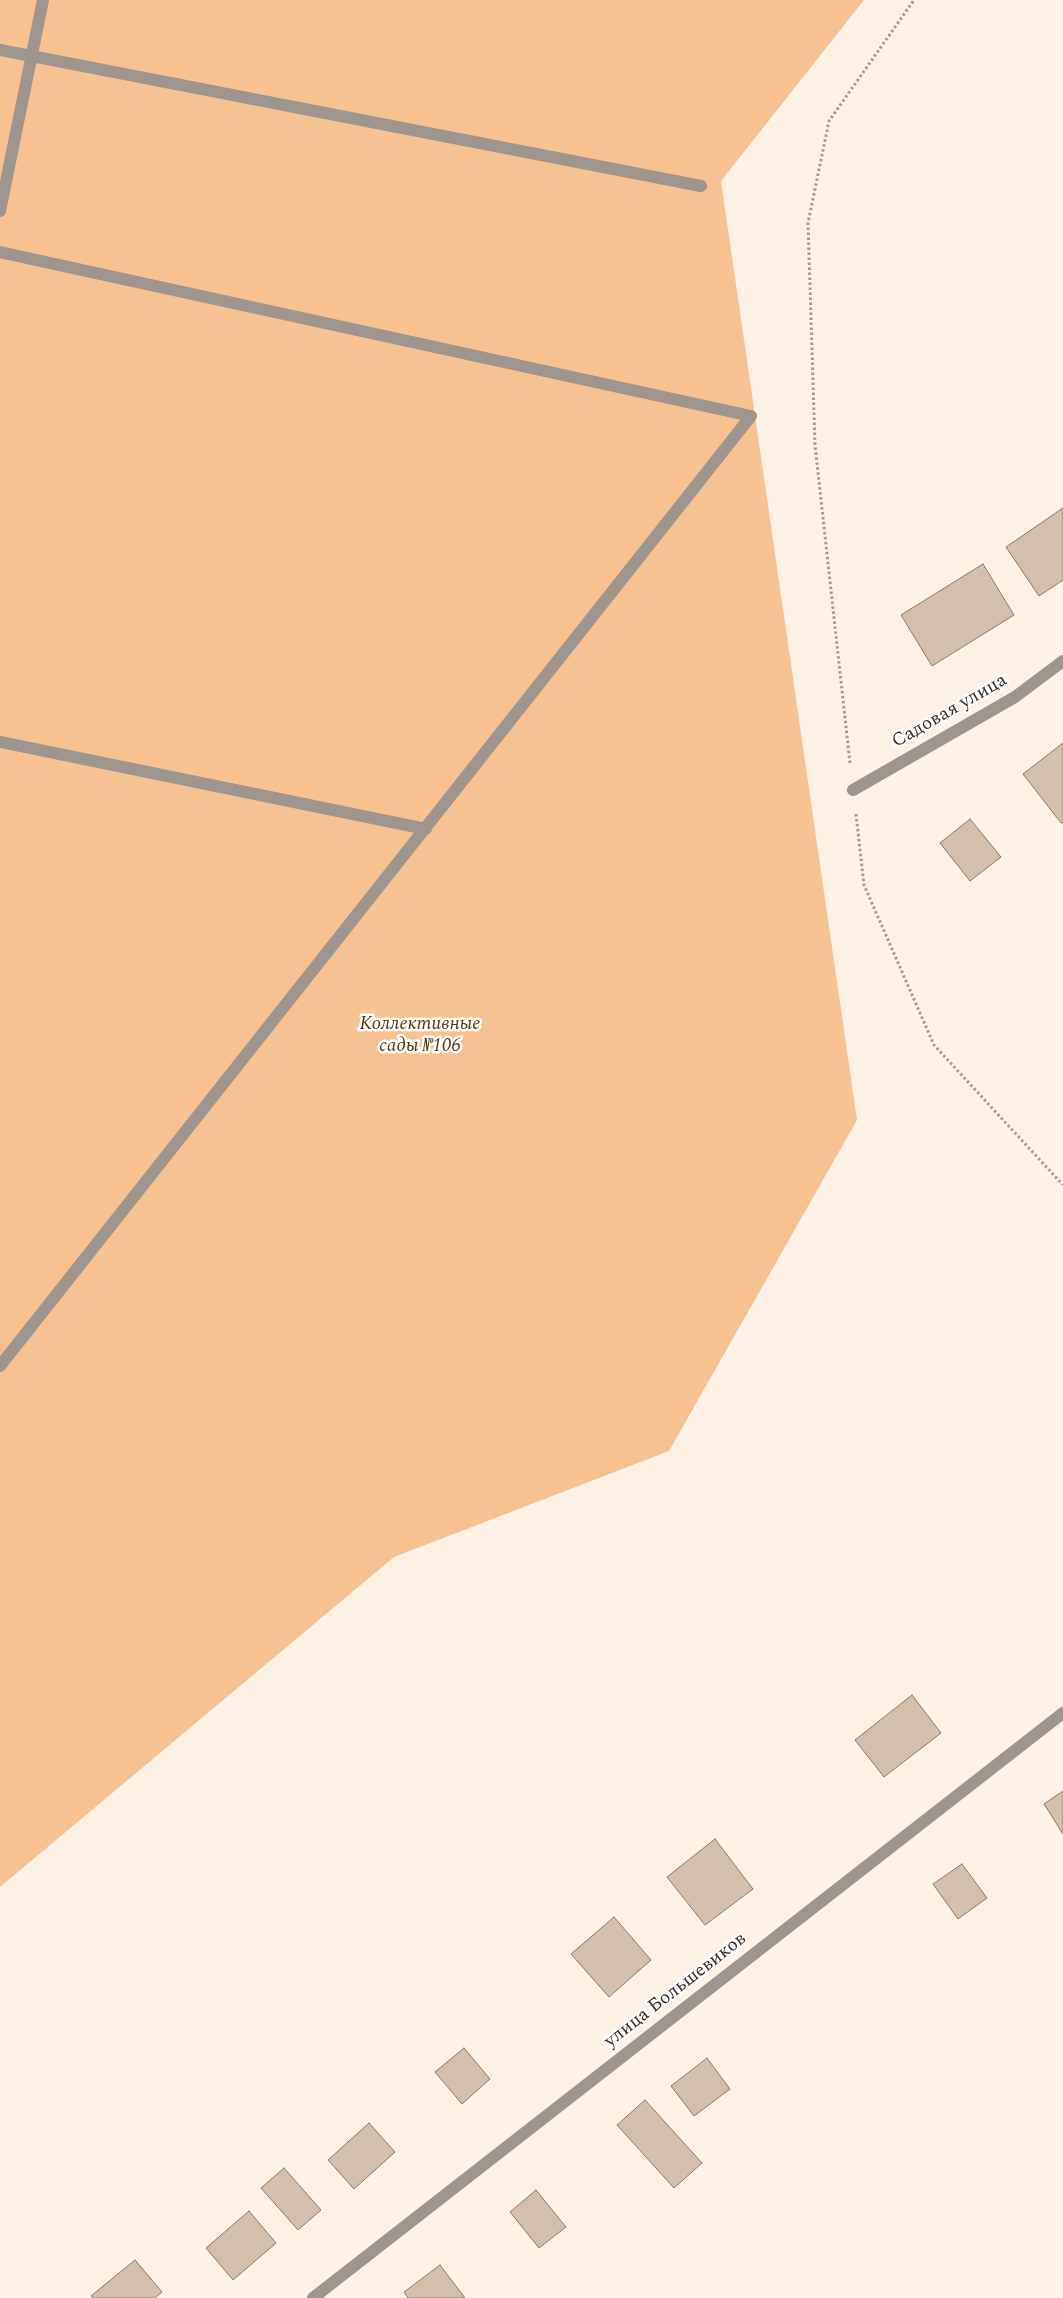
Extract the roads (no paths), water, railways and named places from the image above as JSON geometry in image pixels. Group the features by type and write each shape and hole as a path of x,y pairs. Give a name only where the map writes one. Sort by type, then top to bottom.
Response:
{"street":[{"path":"0,211 43,0"},
{"path":"0,50 701,186"},
{"path":"0,252 751,416 0,1366"},
{"name":"Садовая улица","path":"853,790 1015,697 1063,661"},
{"path":"0,742 426,829"},
{"name":"улица Большевиков","path":"313,2298 1063,1714"}],"park label":[{"name":"Коллективные сады №106","path":"420,1036"}]}
